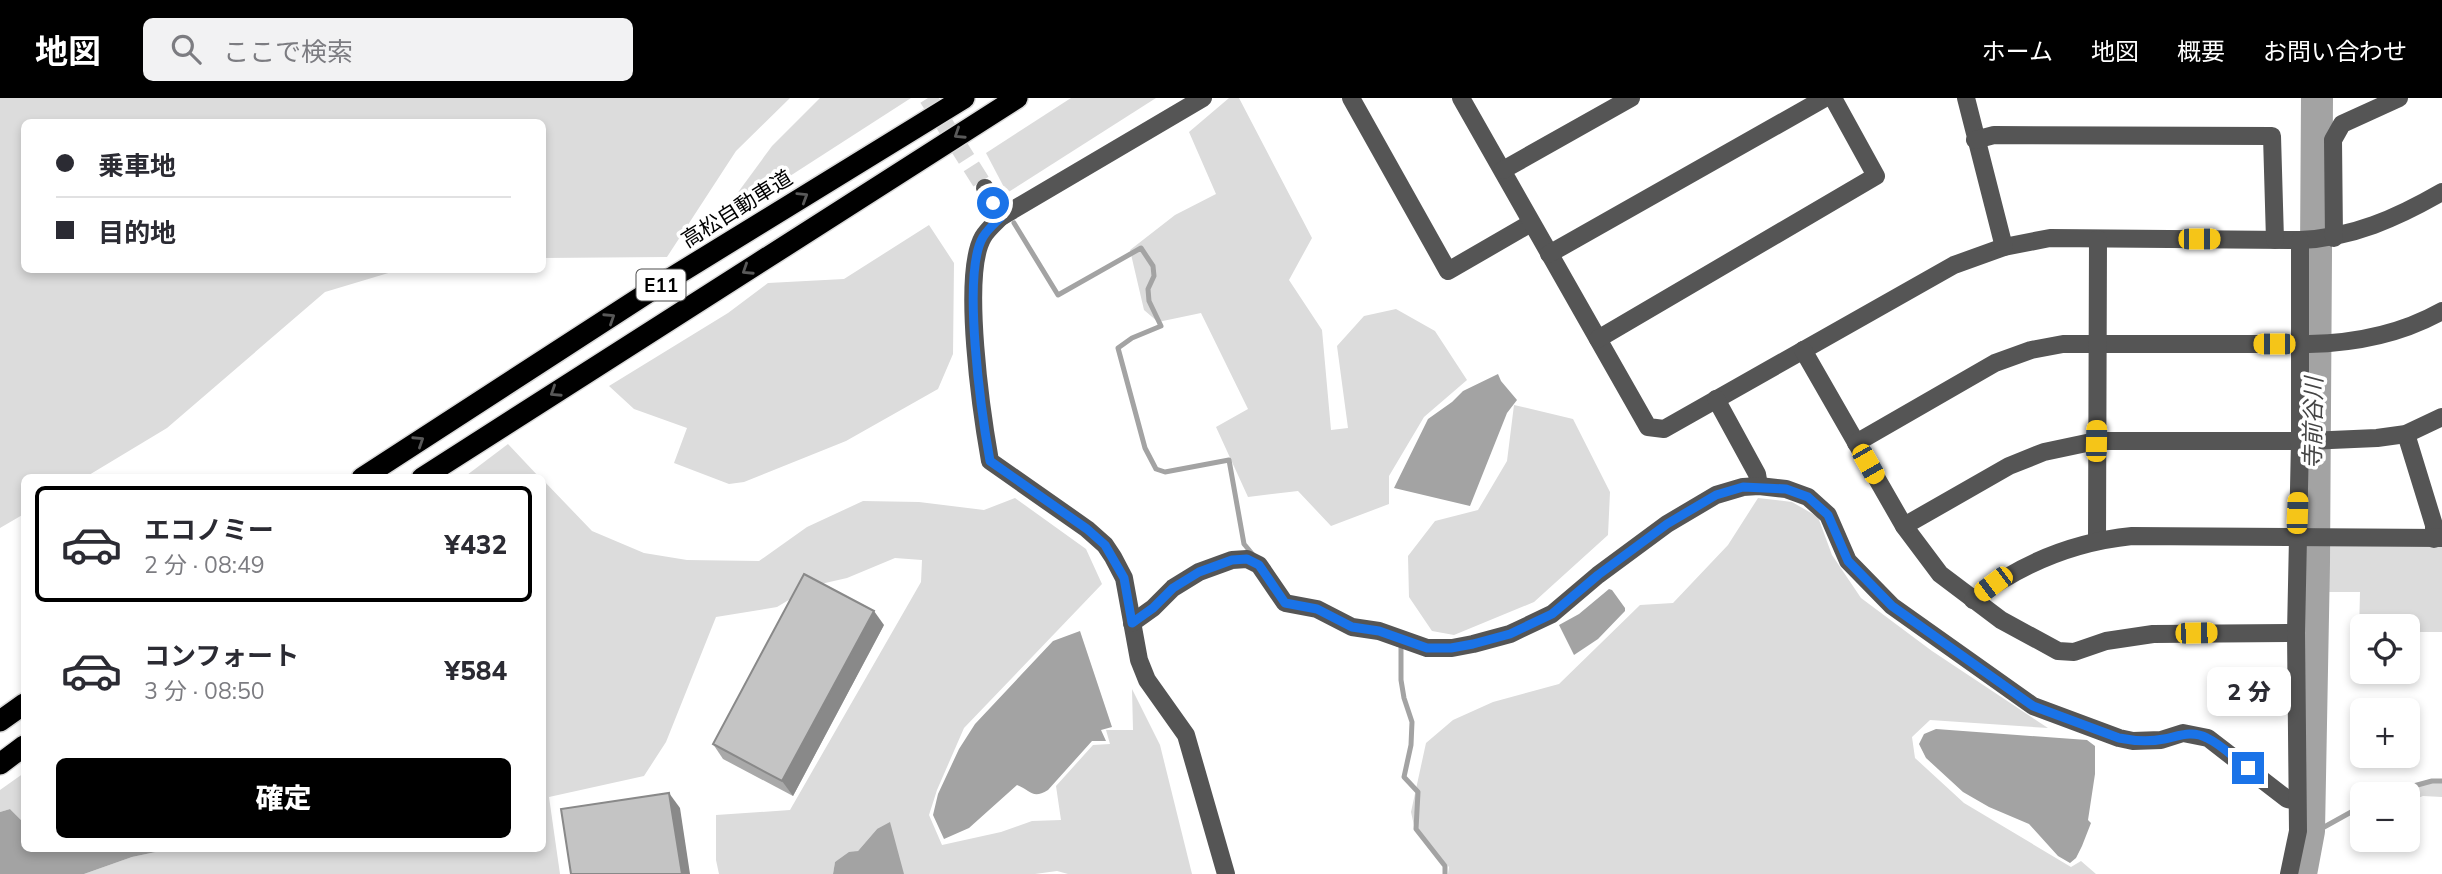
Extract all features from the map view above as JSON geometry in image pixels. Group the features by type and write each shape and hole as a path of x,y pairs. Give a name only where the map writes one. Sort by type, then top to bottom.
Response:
{"highway":[{"name":"高松自動車道","path":"368,474 655,288 964,98"},
{"name":"E11","path":"428,474 1017,98"},
{"path":"0,721 21,706"},
{"path":"0,764 21,749"}],"street":[{"path":"1203,98 1001,217 982,238 975,267 974,315 981,406 990,461 1087,529 1105,545 1124,578 1139,660 1147,680 1186,735 1226,874"},
{"path":"1351,98 1448,271 1531,223"},
{"path":"1461,98 1648,427 1664,429 1954,265 2004,247 2050,238 2317,239 2384,222 2408,212 2442,192"},
{"path":"1503,170 1631,98"},
{"path":"1549,254 1825,98"},
{"path":"1598,339 1876,176 1833,98"},
{"path":"1966,98 2004,247"},
{"path":"2289,874 2298,831 2296,633 2309,537 2311,344 2317,239 2333,140 2343,124 2399,98"},
{"path":"1975,140 1994,135 2272,136 2275,240"},
{"path":"985,188 1001,217"},
{"path":"2097,540 2098,239"},
{"path":"1856,443 1995,363 2031,350 2063,344 2350,342 2394,332 2427,320 2442,311"},
{"path":"1803,350 1904,526 1940,574 2001,620 2058,652 2074,652 2106,641 2153,634 2296,633"},
{"path":"1716,399 1757,474 1759,486"},
{"path":"1904,526 2010,466 2044,452 2096,441 2311,441 2377,438 2406,434 2442,417"},
{"path":"1973,600 1993,584 2046,557 2097,540 2132,536 2438,538 2406,434"},
{"path":"1132,623 1153,608 1173,588 1199,572 1232,560 1247,559 1259,565 1285,603 1317,609 1352,627 1379,631 1427,648 1473,644 1510,634 1552,614 1598,575 1667,524 1716,495 1743,487 1786,489 1808,497 1828,515 1848,561 1892,606 2033,706 2133,741 2161,740 2183,733 2208,738 2287,799 2297,801"}],"shaded area":[{"path":"0,98 790,98 736,151 667,257 546,258 546,119 21,119 21,273 388,273 325,292 167,428 91,474 21,474 21,516 0,528"},
{"path":"820,98 911,98 714,225 772,146"},
{"path":"1071,98 1156,98 1007,193 986,153"},
{"path":"1229,98 1239,98 1312,238 1289,280 1322,330 1331,430 1348,428 1337,346 1364,316 1396,309 1435,331 1467,380 1424,417 1389,476 1389,504 1331,526 1298,491 1248,497 1216,427 1248,409 1201,313 1158,322 1144,310 1130,250 1175,215 1216,194 1189,132"},
{"path":"929,225 954,263 953,354 938,389 846,441 744,482 729,484 674,463 687,428 634,409 609,386 728,313 768,283 844,279"},
{"path":"1498,374 1517,400 1507,413 1470,506 1394,488 1428,419 1463,391"},
{"path":"1514,405 1573,419 1610,492 1608,535 1534,602 1454,635 1432,631 1409,597 1408,556 1435,521 1478,510 1507,461"},
{"path":"508,444 536,474 468,474"},
{"path":"546,483 592,531 644,553 687,560 759,561 807,527 863,501 919,502 984,510 1015,498 1086,549 1102,584 964,728 929,815 942,845 1001,832 1032,821 1061,820 1056,786 1093,745 1110,744 1106,730 1133,730 1132,689 1160,745 1192,874 1068,874 1057,871 1035,874 903,874 877,829 858,851 835,862 833,874 719,874 716,860 716,815 790,810 921,582 922,560 895,558 847,578 812,586 777,607 716,617 666,742 644,776 549,797 560,874 84,874 132,857 156,852 546,852"},
{"path":"1758,498 1792,502 1818,517 1832,555 1861,598 1932,651 2048,728 1930,720 1912,737 1915,758 1964,803 2071,867 2081,861 2096,874 1448,874 1449,867 1415,830 1411,812 1426,743 1453,720 1493,702 1559,684 1640,605 1673,603 1728,545"},
{"path":"2323,544 2442,544 2442,632 2420,632 2420,614 2359,614 2360,592 2323,592"},
{"path":"1609,589 1625,611 1598,639 1574,655 1559,625 1579,614"},
{"path":"1080,631 1112,727 1101,730 1106,741 1092,741 1048,790 1035,794 1017,785 969,828 944,839 933,815 938,794 959,749 975,724 1053,641"},
{"path":"1936,729 2087,740 2095,746 2095,774 2088,820 2091,823 2076,858 2070,863 2058,856 2029,824 1989,807 1963,792 1926,758 1919,744 1924,734"},
{"path":"21,775 21,820 10,809 0,812 0,790"},
{"path":"2430,779 2442,780 2442,797 2420,797 2420,783"},
{"path":"10,809 21,820 21,852 156,852 132,857 84,874 0,874 0,812"},
{"path":"890,822 904,874 833,874 835,862 849,852 858,851 877,829"}],"building":[{"path":"804,574 874,611 782,781 713,744"},
{"path":"669,793 682,874 571,874 561,809"}],"waterway":[{"name":"寺前谷川","path":"2301,874 2309,831 2317,98"},
{"path":"1014,223 1058,295 1141,248 1153,266 1154,276 1148,289 1149,301 1161,326 1132,338 1118,348 1145,448 1156,469 1165,472 1229,460 1244,544 1254,556"},
{"path":"1397,644 1401,645 1401,680 1412,722 1411,745 1404,777 1418,792 1416,829 1445,866 1445,874"},
{"path":"2420,784 2442,781"},
{"path":"2309,831 2317,831 2350,813"}],"tunnel":[{"path":"928,98 985,188"}],"route":[{"path":"993,203 1001,217 982,238 975,267 974,315 981,406 990,461 1087,529 1105,545 1124,578 1132,623 1153,608 1173,588 1199,572 1232,560 1247,559 1259,565 1285,603 1317,609 1352,627 1379,631 1427,648 1473,644 1510,634 1552,614 1598,575 1667,524 1716,495 1743,487 1786,489 1808,497 1828,515 1848,561 1892,606 2033,706 2133,741 2161,740 2183,733 2199,735 2208,738 2248,768"}]}
